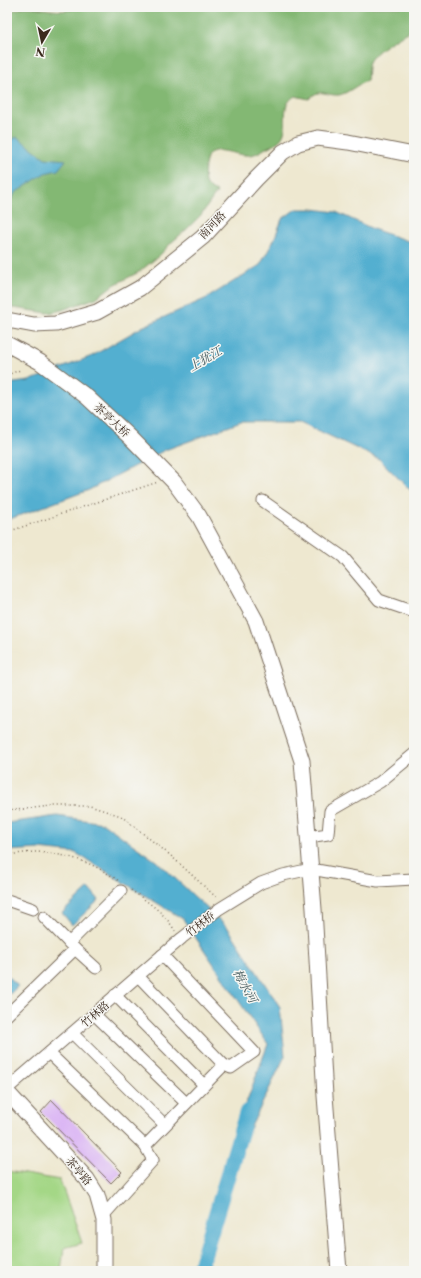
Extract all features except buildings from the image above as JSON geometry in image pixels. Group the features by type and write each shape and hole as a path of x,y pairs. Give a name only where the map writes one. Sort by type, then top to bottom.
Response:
{"main road":[{"name":"南河路","path":"7,320 34,325 56,324 97,312 140,288 203,237 283,152 298,143 318,138 414,154"},
{"name":"茶亭大桥","path":"7,344 40,362 87,397 131,438 174,482 199,516 256,621 302,761 311,870 335,1234 339,1271"},
{"name":"茶亭路","path":"7,1091 87,1179 97,1195 104,1220 104,1271"}],"street":[{"path":"263,501 343,557 379,600 414,612"},
{"path":"308,837 328,834 330,811 380,782 414,754"},
{"name":"竹林桥","path":"181,939 222,907 261,883 283,875 311,870 378,881 414,879"},
{"path":"7,1014 72,946 124,888"},
{"path":"7,900 33,909"},
{"path":"44,917 96,968"},
{"name":"竹林路","path":"7,1091 48,1053 181,939"},
{"path":"138,976 224,1065 231,1068 254,1052 162,955"},
{"path":"115,996 204,1085"},
{"path":"94,1014 186,1103"},
{"path":"72,1033 165,1125"},
{"path":"48,1053 145,1146 153,1160 103,1216"},
{"path":"145,1146 224,1065"}],"path":[{"path":"7,374 20,370"},
{"path":"7,532 158,482"},
{"path":"7,810 51,806 90,806 121,816 170,855 222,907"},
{"path":"7,855 37,852 84,861 102,869 124,888 161,912 170,922 181,939"}],"green space":[{"path":"25,7 59,11 79,7 414,7 414,28 389,43 372,57 368,64 367,81 339,95 316,93 309,99 295,96 290,100 285,113 285,128 283,136 274,144 251,155 217,151 208,155 204,172 205,183 212,190 217,192 201,215 187,229 160,255 139,272 112,286 96,298 62,310 48,313 7,307 7,12"},
{"path":"7,1171 60,1180 82,1243 64,1248 61,1271 7,1271"}],"water":[{"path":"17,137 45,158 66,160 58,170 45,173 15,193 7,206 7,142"},
{"name":"上犹江","path":"296,209 313,209 336,212 373,229 414,243 414,494 379,459 300,422 241,422 165,450 89,490 7,520 7,384 29,381 92,356 142,327 207,298 260,265 273,242 282,219"},
{"path":"57,816 103,823 160,864 228,928 280,1007 285,1056 247,1135 236,1130 268,1044 183,919 76,853 39,849 7,851 7,823"},
{"path":"89,888 99,900 72,925 62,913"},
{"path":"7,976 18,986 10,994 7,991"}],"waterway":[{"name":"梅水河","path":"200,1271 247,1112"}]}
